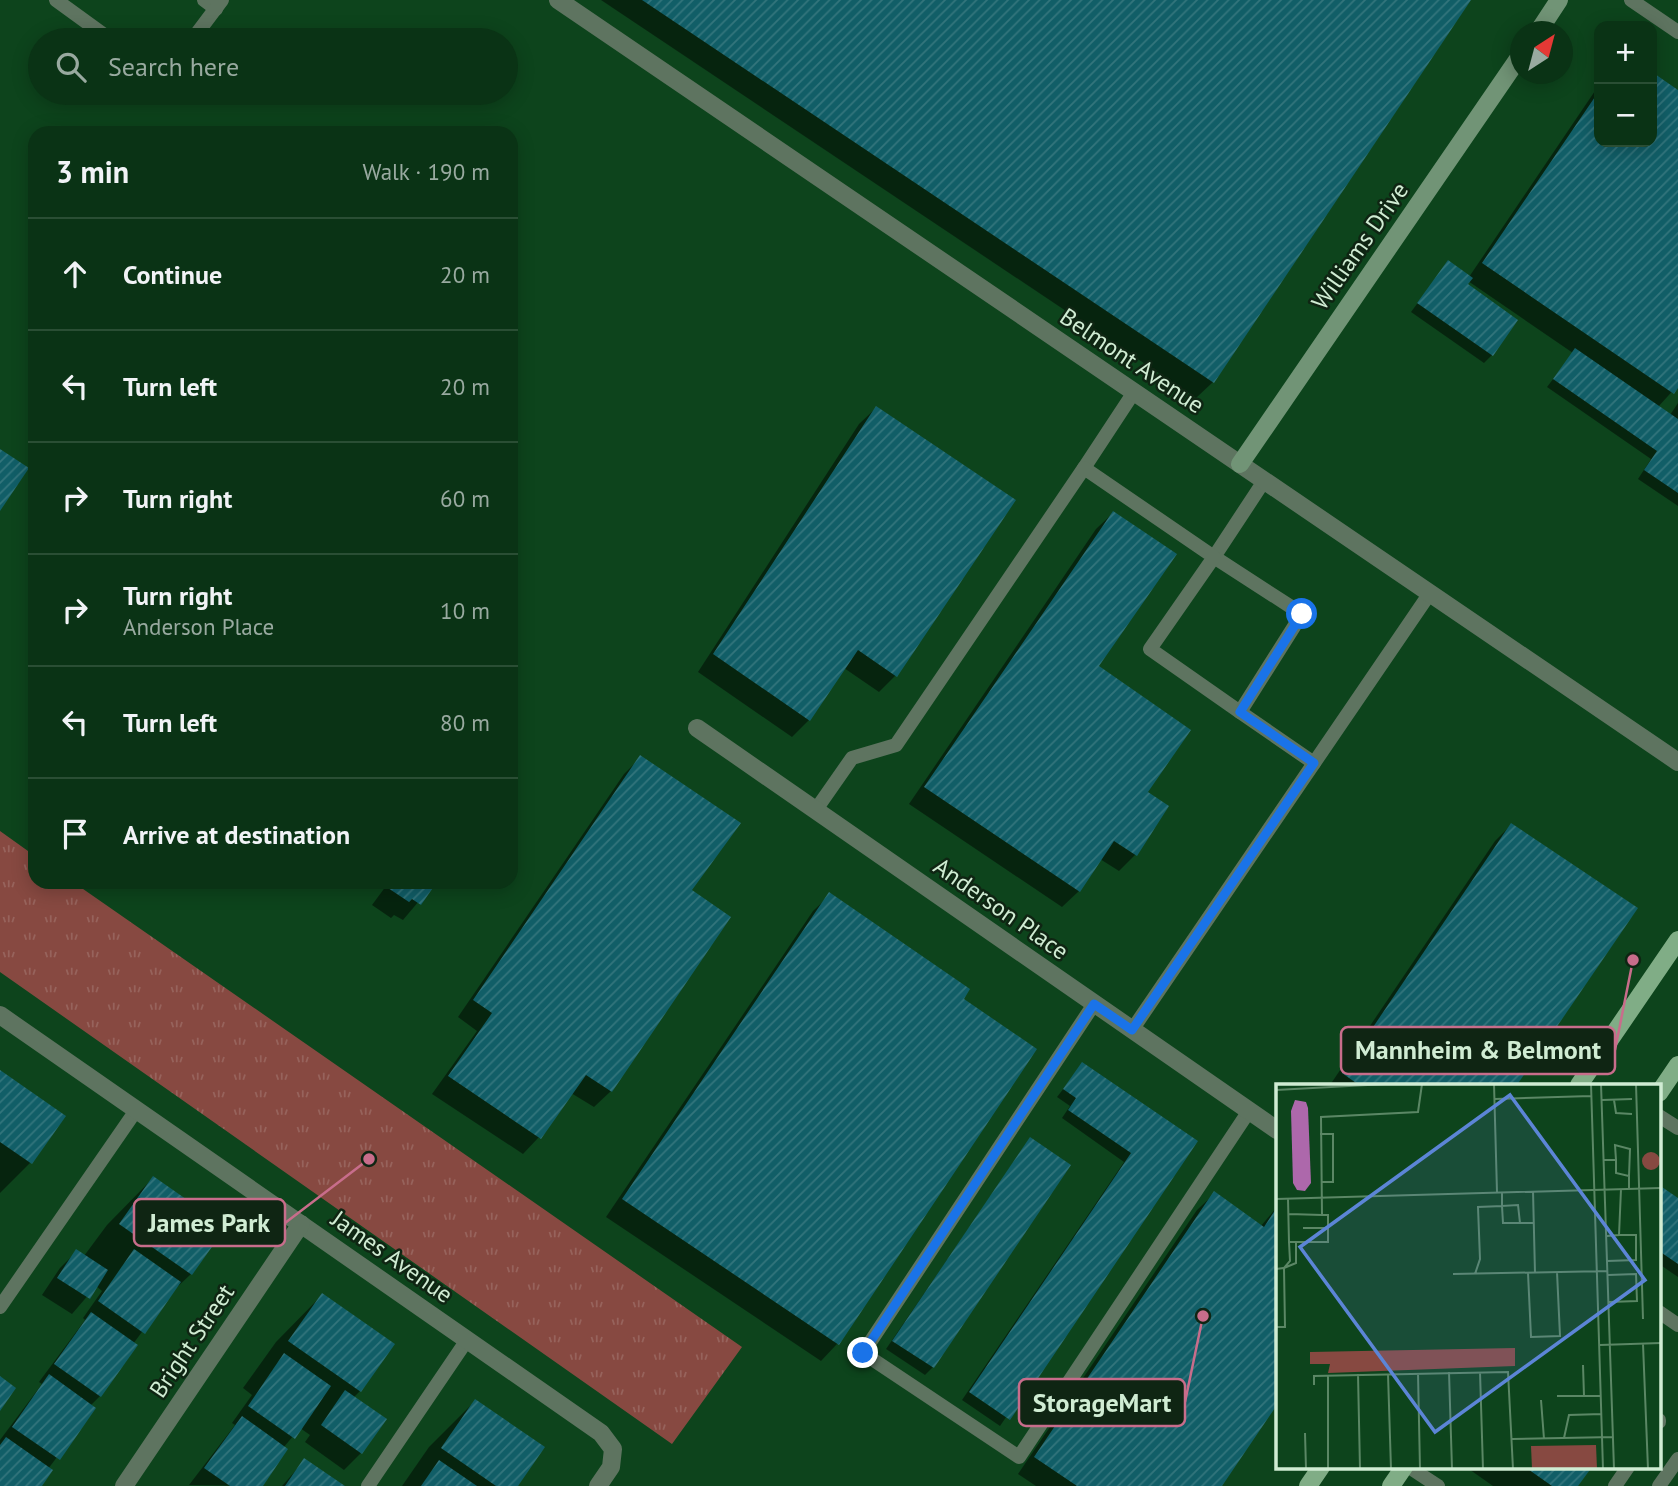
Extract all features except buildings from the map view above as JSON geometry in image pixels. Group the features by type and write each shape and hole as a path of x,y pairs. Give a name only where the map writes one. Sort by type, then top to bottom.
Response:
{"main road":[{"path":"1545,21 1559,0"},
{"name":"Williams Drive","path":"1240,464 1510,72"},
{"path":"1580,1084 1678,940"},
{"path":"1660,1092 1678,1065"},
{"path":"1308,1486 1320,1468"},
{"path":"1391,1486 1406,1468"}],"street":[{"name":"Belmont Avenue","path":"558,0 1678,762"},
{"name":"Anderson Place","path":"697,728 1276,1129"},
{"name":"James Avenue","path":"0,1015 601,1433 613,1449 611,1467 598,1486"},
{"name":"Bright Street","path":"124,1486 301,1224"}],"lane":[{"path":"56,0 94,28"},
{"path":"1631,0 1678,32"},
{"path":"199,28 214,3"},
{"path":"815,811 852,758 896,745 1134,392"},
{"path":"1084,468 1302,614 1240,712"},
{"path":"1264,481 1150,649 1314,763"},
{"path":"1132,1030 1430,593"},
{"path":"1094,1004 863,1353 1019,1457 1249,1111"},
{"path":"0,1307 137,1110"},
{"path":"1660,1117 1678,1128"},
{"path":"1660,1313 1678,1325"},
{"path":"368,1486 467,1340"},
{"path":"1660,1486 1678,1459"},
{"path":"1409,1468 1438,1486"},
{"path":"1615,1486 1627,1468"}],"green space":[{"path":"0,831 28,851 28,889 83,889 742,1347 672,1444 0,972"}],"place":[{"name":"Mannheim & Belmont","path":"1633,960"},
{"name":"James Park","path":"369,1159"},
{"name":"StorageMart","path":"1203,1316"}],"route":[{"path":"863,1353 1094,1004 1132,1030 1314,763 1240,712 1302,614"}]}
